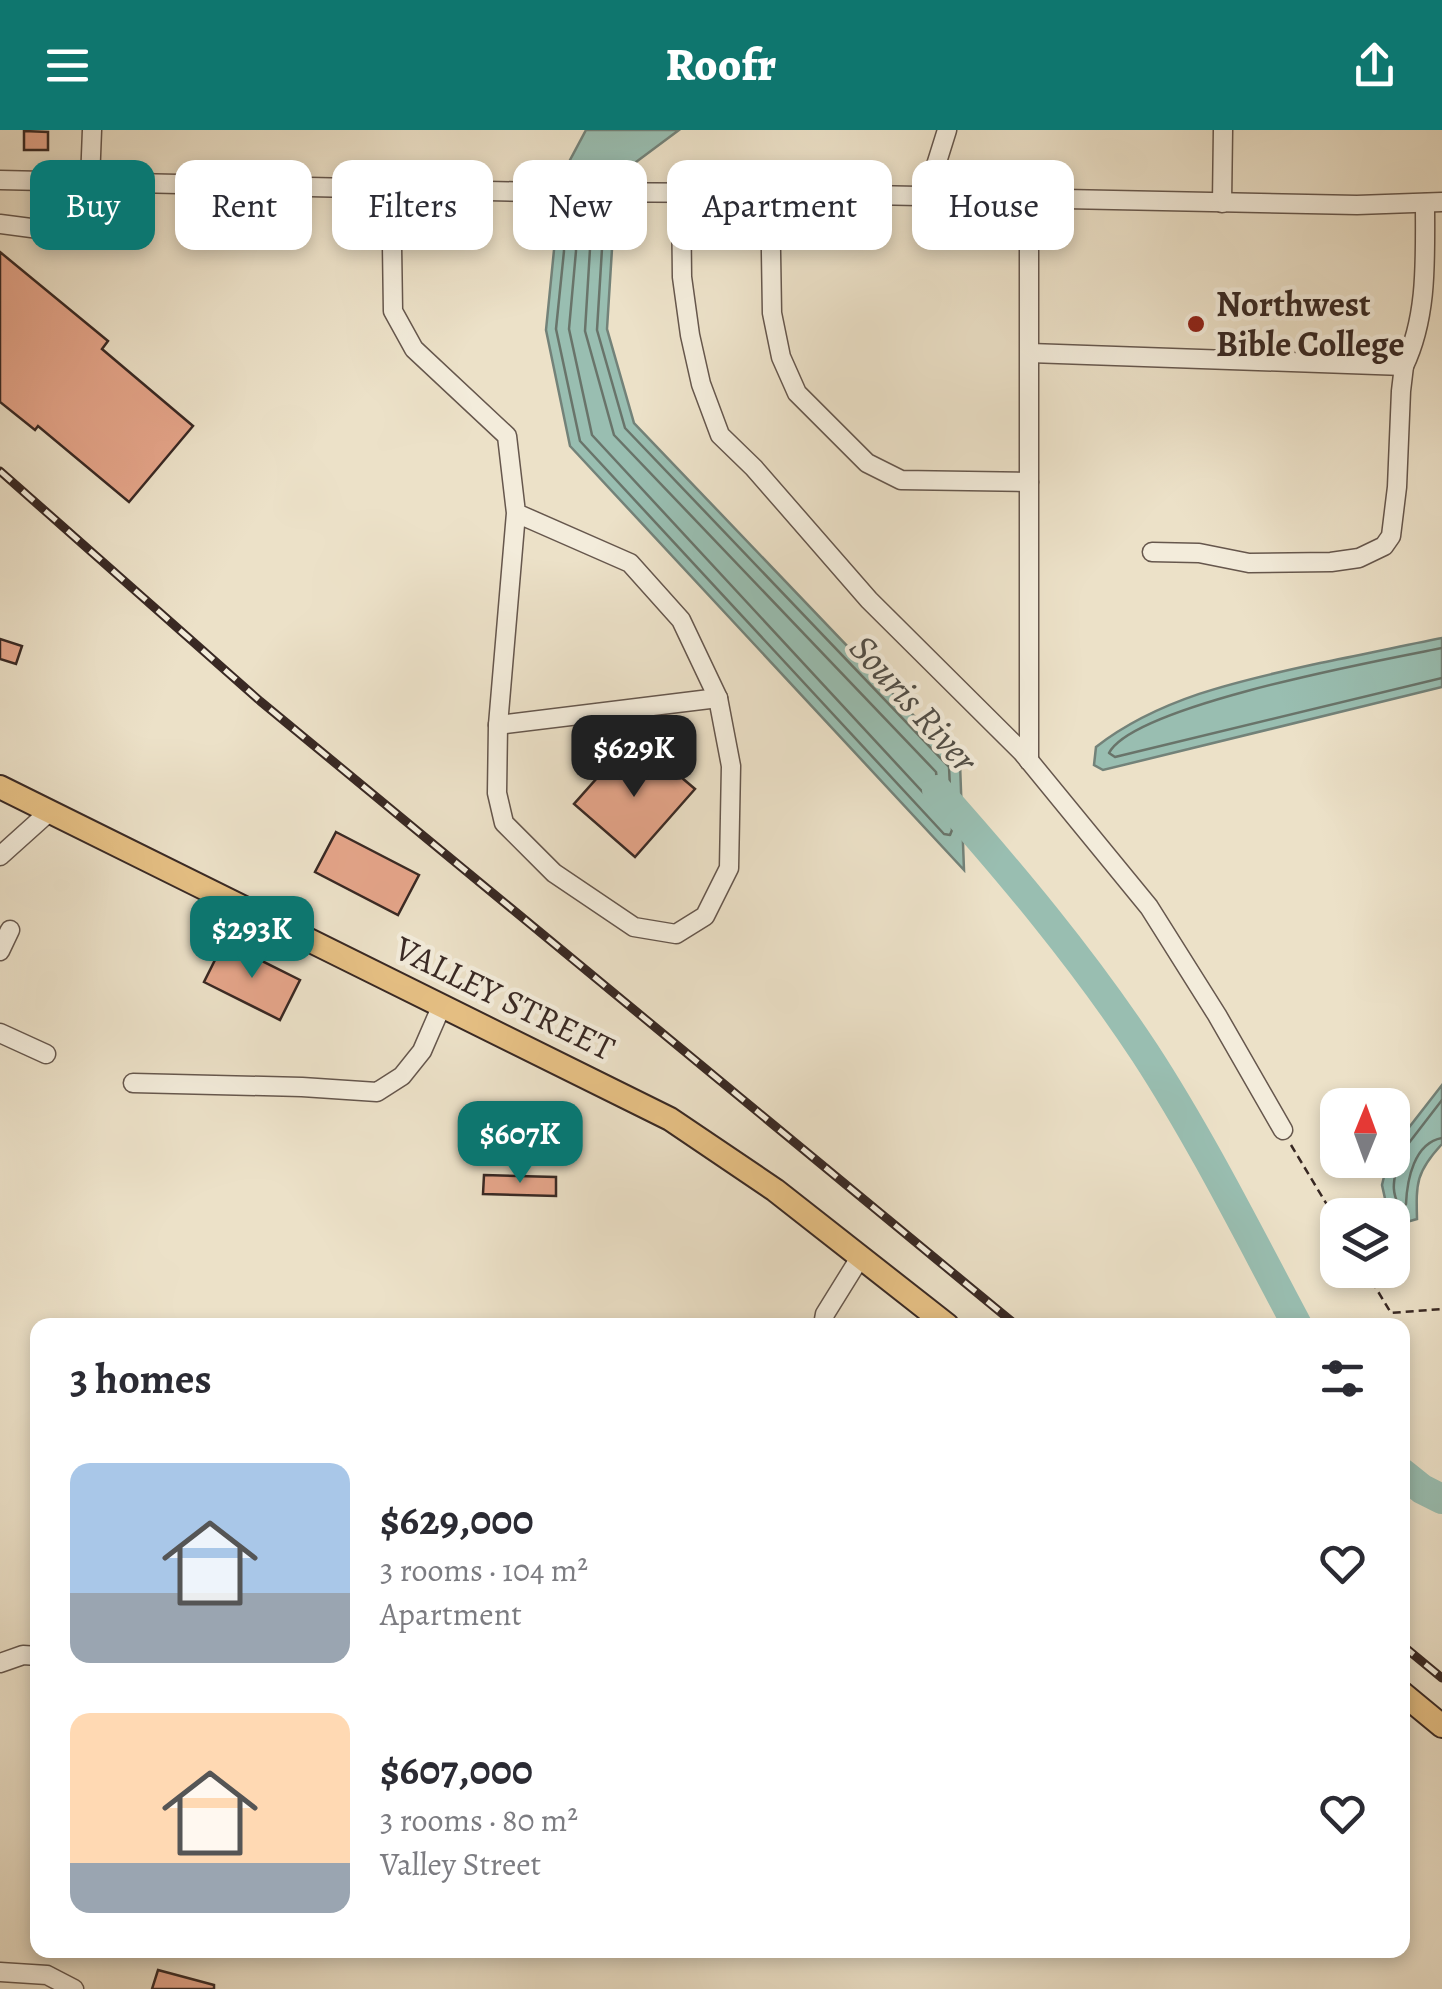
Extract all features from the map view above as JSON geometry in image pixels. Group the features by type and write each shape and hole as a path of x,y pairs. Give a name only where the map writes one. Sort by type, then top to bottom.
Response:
{"main road":[{"name":"VALLEY STREET","path":"0,787 670,1119 775,1190 861,1256 933,1318"},
{"path":"1410,1700 1442,1726"}],"street":[{"path":"91,160 92,130"},
{"path":"938,160 947,130"},
{"path":"1222,203 1223,130"},
{"path":"0,180 30,181"},
{"path":"155,183 332,188"},
{"path":"493,191 667,193"},
{"path":"1074,201 1434,203 1415,343 1404,366 1392,536 1384,546 1359,558 1331,562 1248,562 1200,553 1152,552"},
{"path":"0,224 30,228"},
{"path":"392,250 393,310 414,349 507,436 516,513 498,725 497,793 504,823 554,873 634,927 676,934 705,916 730,868 731,766 718,698 681,620 630,563 516,513"},
{"path":"682,250 690,335 701,384 720,435 754,468 869,600 1029,760 1149,907 1283,1130"},
{"path":"771,250 772,313 781,357 797,393 867,463 901,480 1029,482"},
{"path":"1029,250 1029,760"},
{"path":"1030,353 1404,366"},
{"path":"498,725 718,698"},
{"path":"0,856 48,812"},
{"path":"0,950 10,930"},
{"path":"133,1083 377,1092 402,1076 422,1051 442,1005"},
{"path":"0,1033 46,1054"},
{"path":"824,1318 861,1256"},
{"path":"0,1663 30,1655"},
{"path":"0,1972 47,1975 74,1989"}],"path":[{"path":"1283,1130 1323,1198"},
{"path":"1375,1288 1390,1313 1442,1310"}],"water":[{"path":"586,130 679,130 639,160 570,160"},
{"path":"554,250 612,250 607,329 634,423 960,764 964,870 570,446 546,330"},
{"path":"1442,638 1442,687 1103,770 1094,765 1096,747 1147,715 1175,703 1262,676"},
{"path":"1442,1085 1442,1144 1419,1178 1417,1219 1410,1221 1410,1198 1385,1198 1382,1185 1384,1178 1410,1178 1410,1126"}],"building":[{"path":"24,131 48,132 48,150 24,150"},
{"path":"0,252 108,341 102,349 193,426 129,502 38,426 35,430 0,402"},
{"path":"0,639 22,646 16,664 0,659"},
{"path":"621,751 642,770 655,755 695,789 635,857 574,804"},
{"path":"336,832 419,875 398,915 315,872"},
{"path":"224,942 300,980 280,1020 204,982"},
{"path":"484,1175 556,1177 556,1196 483,1194"},
{"path":"158,1970 214,1985 214,1989 152,1989"}],"waterway":[{"name":"Souris River","path":"937,790 1045,917 1145,1053 1205,1153 1293,1318"},
{"name":"Souris River","path":"1410,1479 1442,1499"}],"railway":[{"path":"0,471 260,701 1008,1318"},
{"path":"1410,1652 1442,1678"}],"place":[{"name":"Northwest Bible College","path":"1196,324"}]}
